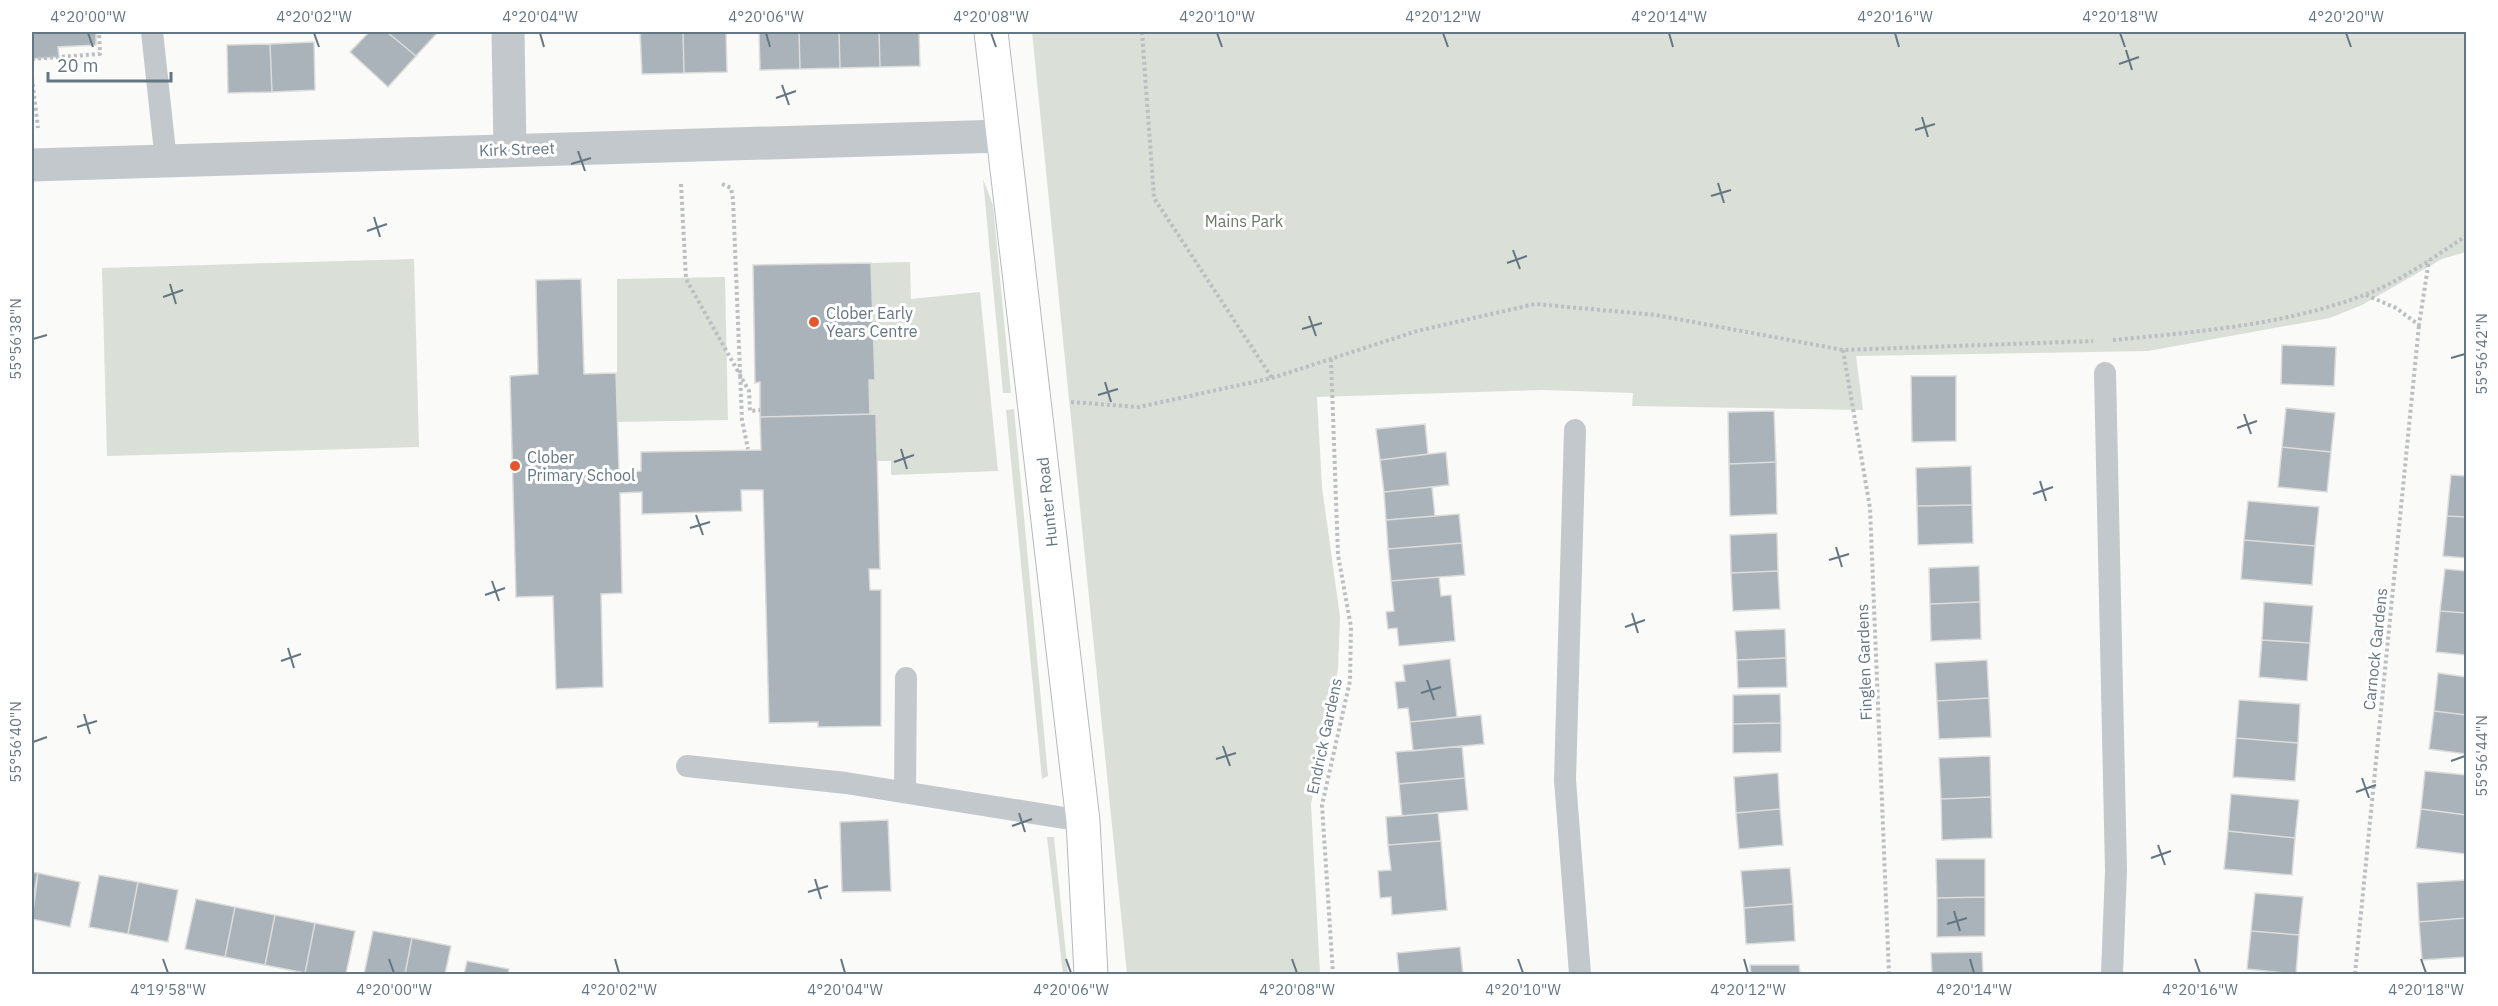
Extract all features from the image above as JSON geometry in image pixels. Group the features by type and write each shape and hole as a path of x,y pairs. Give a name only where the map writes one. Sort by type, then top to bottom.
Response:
{"street":[{"path":"508,32 510,150"},
{"name":"Hunter Road","path":"992,32 1002,136 1036,400 1083,821 1091,975"},
{"name":"Kirk Street","path":"32,165 1002,136"}],"lane":[{"path":"152,32 166,161"},
{"path":"2105,373 2116,870 2112,975"},
{"path":"1575,430 1565,780 1580,975"},
{"path":"905,792 906,678"},
{"path":"687,766 846,783 1083,821"}],"path":[{"path":"32,59 100,54 99,32"},
{"path":"1142,32 1154,198 1272,378"},
{"path":"32,78 34,104"},
{"path":"680,191 686,279 749,391 750,411 760,410"},
{"path":"734,199 742,420 748,449"},
{"path":"1036,400 1138,407 1272,378 1417,331 1535,304 1656,315 1843,350 2102,341 2197,332 2307,312 2365,295 2429,260 2466,236"},
{"name":"Carnock Gardens","path":"2355,975 2420,325 2429,260"},
{"path":"2365,295 2396,308 2420,325"},
{"name":"Finglen Gardens","path":"1843,350 1870,508 1889,975"},
{"name":"Endrick Gardens","path":"1331,358 1338,555 1351,627 1350,681 1322,805 1333,975"}],"green space":[{"name":"Mains Park","path":"1032,32 2466,32 2466,252 2442,259 2362,305 2330,318 2148,351 1856,356 1863,410 1632,406 1633,393 1542,390 1317,397 1322,487 1340,617 1338,669 1311,804 1320,974 1127,974"},
{"path":"983,179 993,205 1011,393 1003,393"},
{"path":"414,259 419,447 107,456 102,268"},
{"path":"910,262 911,299 980,292 998,471 891,475 891,461 877,461 876,414 870,414 869,380 875,380 871,263"},
{"path":"725,277 728,420 617,422 617,279"},
{"path":"1014,409 1048,776 1042,779 1006,410"},
{"path":"1047,837 1054,837 1068,974 1063,974"}],"building":[{"path":"32,32 96,32 96,45 58,47 59,57 32,59"},
{"path":"369,32 387,32 416,56 388,87 350,52"},
{"path":"387,32 438,32 416,56"},
{"path":"640,32 683,32 684,73 642,74"},
{"path":"683,32 726,32 727,72 684,73"},
{"path":"759,32 799,32 800,69 760,70"},
{"path":"799,32 839,32 840,68 800,69"},
{"path":"839,32 879,32 880,67 840,68"},
{"path":"879,32 919,32 920,66 880,67"},
{"path":"314,42 315,90 272,92 270,44"},
{"path":"270,44 272,92 228,93 227,45"},
{"name":"Clober Early Years Centre","path":"871,263 875,380 869,380 870,414 760,417 760,382 755,383 753,265"},
{"name":"Clober Primary School","path":"581,279 584,374 616,373 619,472 641,471 641,452 761,450 760,417 876,414 880,569 869,569 870,590 881,590 881,726 818,727 818,722 769,723 763,490 741,490 742,511 642,514 642,492 620,493 622,593 601,594 603,687 556,689 553,596 516,597 510,376 538,374 536,280"},
{"path":"2282,345 2336,347 2334,386 2281,384"},
{"path":"1911,376 1956,376 1956,441 1912,442"},
{"path":"2286,408 2335,413 2331,452 2282,447"},
{"path":"1774,411 1776,462 1729,464 1728,412"},
{"path":"1425,424 1428,454 1380,460 1376,429"},
{"path":"2282,447 2331,452 2327,492 2278,487"},
{"path":"1446,452 1449,485 1384,492 1380,460"},
{"path":"1776,462 1777,514 1730,516 1729,464"},
{"path":"1971,466 1972,505 1917,506 1916,468"},
{"path":"2451,475 2466,476 2466,517 2447,516"},
{"path":"1432,487 1435,516 1386,520 1384,492"},
{"path":"2248,501 2319,507 2315,546 2244,540"},
{"path":"1972,505 1973,543 1918,545 1917,506"},
{"path":"1459,514 1462,543 1388,549 1386,520"},
{"path":"2447,516 2466,517 2466,558 2443,556"},
{"path":"1777,533 1778,571 1731,573 1730,535"},
{"path":"2244,540 2315,546 2312,585 2241,579"},
{"path":"1462,543 1465,575 1391,581 1388,549"},
{"path":"1979,566 1980,602 1930,604 1929,568"},
{"path":"2445,569 2466,571 2466,613 2440,611"},
{"path":"1778,571 1780,609 1733,611 1731,573"},
{"path":"1439,577 1441,596 1451,595 1455,641 1399,646 1397,628 1388,629 1386,612 1394,611 1391,581"},
{"path":"1980,602 1981,639 1931,641 1930,604"},
{"path":"2264,602 2313,606 2310,643 2262,640"},
{"path":"2440,611 2466,613 2466,655 2436,652"},
{"path":"1785,629 1786,658 1737,660 1735,631"},
{"path":"2262,640 2310,643 2307,681 2259,677"},
{"path":"1786,658 1787,687 1738,688 1737,660"},
{"path":"1450,659 1457,717 1410,722 1408,708 1398,709 1395,682 1405,681 1403,665"},
{"path":"1987,660 1989,698 1937,701 1935,663"},
{"path":"2438,673 2466,677 2466,715 2434,711"},
{"path":"1780,694 1781,723 1733,724 1733,695"},
{"path":"1989,698 1991,737 1939,739 1937,701"},
{"path":"2239,700 2300,704 2298,743 2236,738"},
{"path":"2434,711 2466,715 2466,754 2429,749"},
{"path":"1481,715 1484,744 1413,751 1410,722"},
{"path":"1781,723 1781,752 1733,753 1733,724"},
{"path":"2236,738 2298,743 2295,781 2233,777"},
{"path":"1462,746 1465,778 1399,784 1396,752"},
{"path":"1990,756 1991,797 1941,799 1939,758"},
{"path":"2425,771 2466,775 2466,815 2421,809"},
{"path":"1778,773 1780,809 1736,813 1734,777"},
{"path":"1465,778 1468,810 1402,816 1399,784"},
{"path":"2231,794 2299,800 2295,838 2228,831"},
{"path":"1991,797 1992,838 1942,840 1941,799"},
{"path":"1780,809 1783,845 1739,849 1736,813"},
{"path":"2421,809 2466,815 2466,854 2416,848"},
{"path":"1438,813 1441,841 1388,845 1386,817"},
{"path":"888,820 891,891 842,892 840,822"},
{"path":"2228,831 2295,838 2292,875 2224,869"},
{"path":"1441,841 1447,910 1392,915 1391,897 1380,898 1378,871 1391,870 1388,845"},
{"path":"1936,859 1985,859 1985,897 1937,898"},
{"path":"1790,868 1793,904 1744,908 1741,871"},
{"path":"32,872 38,873 32,903"},
{"path":"38,873 80,882 70,927 32,919"},
{"path":"99,875 138,882 128,934 89,927"},
{"path":"2466,880 2466,918 2419,922 2417,883"},
{"path":"138,882 178,890 168,942 128,934"},
{"path":"2255,893 2303,897 2299,935 2251,931"},
{"path":"1985,897 1985,936 1937,937 1937,898"},
{"path":"196,899 235,907 225,957 185,949"},
{"path":"1793,904 1795,941 1746,944 1744,908"},
{"path":"235,907 275,915 265,965 225,957"},
{"path":"275,915 315,923 305,973 265,965"},
{"path":"2466,918 2466,957 2422,960 2419,922"},
{"path":"315,923 355,931 346,974 305,973"},
{"path":"373,931 412,938 405,974 364,974"},
{"path":"2251,931 2299,935 2296,974 2247,969"},
{"path":"412,938 451,946 445,974 405,974"},
{"path":"1460,947 1463,974 1399,974 1397,953"},
{"path":"1982,952 1983,974 1932,974 1931,953"},
{"path":"467,961 509,969 508,974 464,974"},
{"path":"1750,965 1799,965 1800,974 1751,974"}],"place":[{"name":"Clober Early Years Centre","path":"814,322"},
{"name":"Clober Primary School","path":"515,466"}]}
